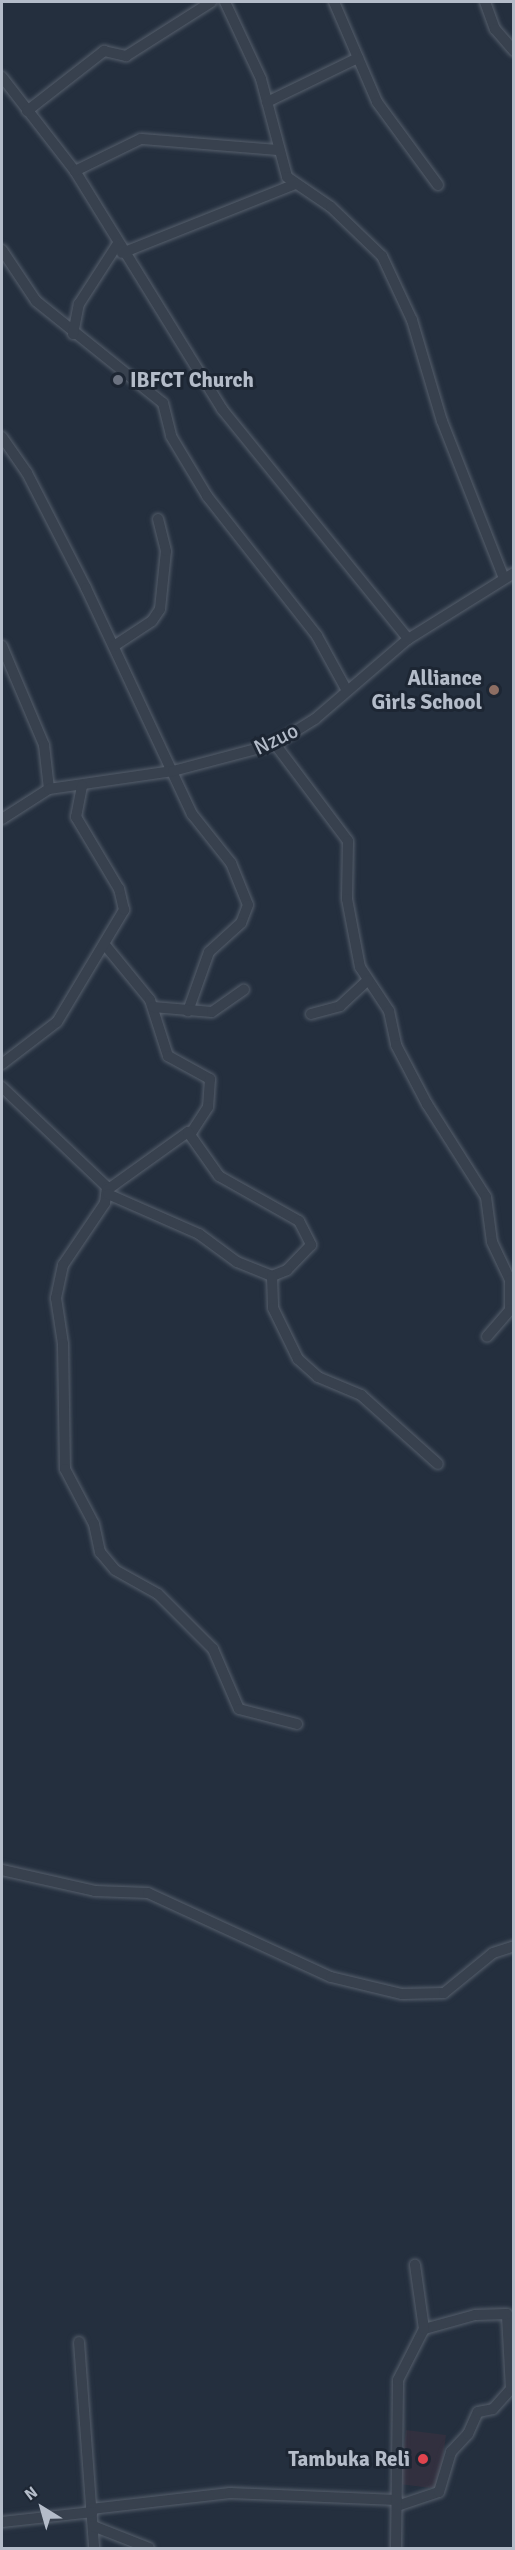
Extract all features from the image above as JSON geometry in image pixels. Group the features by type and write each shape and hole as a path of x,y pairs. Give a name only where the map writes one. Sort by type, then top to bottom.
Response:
{"street":[{"path":"27,111 104,51 126,56 211,2"},
{"path":"225,2 267,102 279,150 293,185 331,207 381,255 412,320 441,421 508,574"},
{"path":"334,2 377,102 438,185"},
{"path":"485,2 495,28 513,51"},
{"path":"267,102 358,58"},
{"path":"2,77 75,171 120,249 185,341 222,409 408,639"},
{"path":"75,171 141,139 279,150"},
{"path":"73,334 79,304 120,249 293,185"},
{"path":"2,250 36,301 73,334 151,388 163,403 171,436 207,496 317,636 346,689"},
{"path":"2,437 27,473 114,646 192,814 231,863 248,905 241,923 209,952 188,1011"},
{"path":"114,646 152,621 160,609 166,552 158,519"},
{"name":"Nzuo","path":"2,819 49,789 173,771 275,744 315,718 346,689 408,639 508,574"},
{"path":"2,646 44,745 49,789"},
{"path":"275,744 348,841 352,935 368,980 389,1011 396,1045 427,1104 486,1197 492,1242 510,1280 510,1310 487,1336"},
{"path":"2,1064 57,1022 124,910 123,900 75,817 82,786"},
{"path":"105,945 153,1007 168,1056 210,1079 208,1107 191,1133"},
{"path":"310,1014 340,1006 368,980"},
{"path":"153,1007 212,1012 244,990"},
{"path":"2,1087 108,1192 199,1234 237,1262 278,1277 310,1249 308,1231 276,1206 251,1198 219,1176 191,1133"},
{"path":"191,1133 181,1134 108,1192 57,1281 65,1469 94,1524 104,1558 158,1594 213,1649 239,1709 297,1724"},
{"path":"272,1276 273,1308 298,1359 318,1377 361,1395 438,1464"},
{"path":"2,1870 95,1891 148,1893 331,1977 402,1994 444,1993 493,1953 513,1946"},
{"path":"396,2548 398,2380 424,2329 415,2265"},
{"path":"2,2522 230,2493 397,2503 439,2492 451,2451 468,2434 478,2412 492,2409 511,2390 507,2314 475,2315 424,2329"},
{"path":"79,2342 94,2548"},
{"path":"93,2526 149,2548"}],"shaded area":[{"name":"Tambuka Reli","path":"406,2430 446,2435 439,2489 399,2484"}],"place":[{"name":"IBFCT Church","path":"118,380"},
{"name":"Alliance Girls School","path":"494,690"},
{"name":"Tambuka Reli","path":"423,2459"}]}
